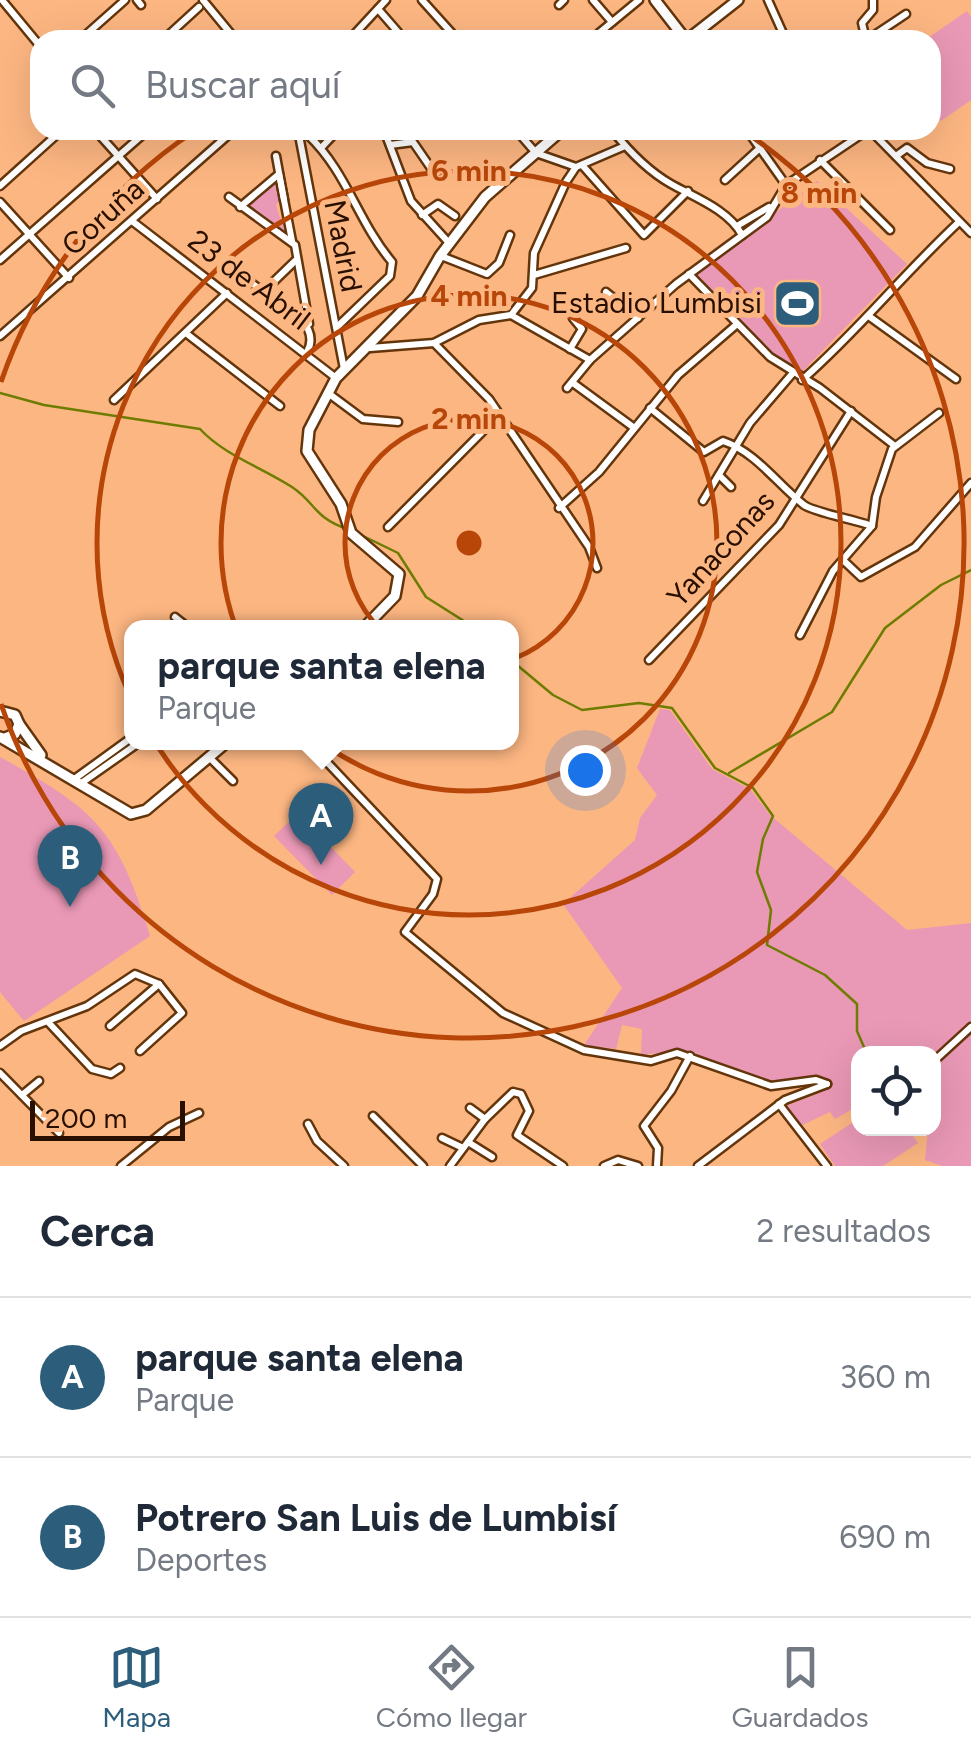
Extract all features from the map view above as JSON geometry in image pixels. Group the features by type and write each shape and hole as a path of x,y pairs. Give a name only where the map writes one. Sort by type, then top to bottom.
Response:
{"street":[{"path":"2,0 30,34"},
{"path":"91,30 125,0"},
{"path":"359,30 386,0"},
{"path":"422,0 449,30"},
{"path":"593,0 612,22"},
{"path":"603,30 639,0"},
{"path":"655,0 679,30"},
{"path":"700,30 738,0"},
{"path":"768,0 782,30"},
{"path":"864,30 863,18 873,10 873,0"},
{"path":"174,30 201,4 226,30"},
{"path":"378,9 396,30"},
{"path":"879,30 906,14"},
{"path":"0,186 51,140"},
{"path":"104,140 158,199"},
{"path":"0,260 136,140"},
{"name":"Coruña","path":"0,336 223,140"},
{"name":"Madrid","path":"300,140 336,328 340,374"},
{"path":"314,140 345,180 363,226 393,268 336,328"},
{"path":"321,148 329,140"},
{"path":"525,140 536,152 579,166 644,234 688,191"},
{"path":"372,620 395,596 400,581 396,568 350,530 306,443 326,392 340,374 370,348 417,296 449,243 504,177 550,140"},
{"path":"620,140 651,170 738,226 742,235"},
{"path":"756,140 786,184"},
{"path":"634,428 570,386 590,360 638,318 767,216 786,184 853,140"},
{"path":"879,140 971,233"},
{"path":"435,174 413,142 388,141 411,201 449,243"},
{"path":"511,315 532,288 534,254 548,216 579,166 625,146"},
{"path":"725,180 761,146"},
{"path":"896,156 907,148 927,163 950,168"},
{"path":"276,156 309,328 304,350"},
{"path":"820,160 890,230"},
{"path":"240,207 279,174"},
{"path":"229,197 292,242"},
{"path":"0,202 69,278"},
{"path":"422,216 438,204 455,216"},
{"path":"738,226 770,207"},
{"name":"23 de Abril","path":"132,222 340,374"},
{"path":"802,380 870,317 912,266 959,222"},
{"path":"440,256 488,274 499,263 510,236"},
{"path":"534,275 626,248"},
{"path":"263,292 296,260"},
{"path":"689,274 736,325 792,374 851,411 895,446"},
{"path":"253,284 309,328"},
{"path":"606,292 638,318"},
{"path":"114,400 227,293"},
{"path":"370,348 434,343 479,320 511,315 590,360"},
{"path":"870,317 956,379"},
{"path":"570,349 582,329 573,318"},
{"path":"559,508 600,472 650,408 703,351 736,325"},
{"path":"187,334 280,406"},
{"path":"434,343 489,399 559,508 590,547 596,568"},
{"path":"703,500 750,423 792,374"},
{"path":"326,392 363,419 398,422"},
{"path":"650,408 704,452 719,442 737,447 814,510 847,515 872,526"},
{"name":"Yanaconas","path":"649,660 779,525 851,411"},
{"path":"800,636 843,560 872,526 882,476 895,446 939,413"},
{"path":"388,527 499,416"},
{"path":"720,475 732,487"},
{"path":"843,560 861,578 915,546 971,483"},
{"path":"175,617 179,620"},
{"path":"2,710 14,715 34,748 63,773"},
{"path":"2,738 15,734 19,724"},
{"path":"2,738 121,811 139,814 218,750"},
{"path":"76,782 124,749"},
{"path":"316,750 437,879"},
{"path":"209,758 233,780"},
{"path":"446,872 437,879 432,894 405,932 504,1013 584,1050 650,1061 677,1053 770,1086 816,1080 824,1086 805,1090 779,1104 698,1166"},
{"path":"0,1046 21,1031 88,1006 134,974 159,984 182,1013 140,1051"},
{"path":"110,1026 159,984"},
{"path":"50,1023 92,1068 110,1074 120,1068"},
{"path":"941,1055 971,1027"},
{"path":"657,1166 658,1148 644,1126 671,1091 690,1056"},
{"path":"0,1073 59,1133"},
{"path":"22,1096 39,1081"},
{"path":"450,1166 504,1096 513,1092 521,1094 530,1111 518,1134 563,1166"},
{"path":"779,1104 827,1166"},
{"path":"470,1108 485,1119"},
{"path":"121,1166 170,1126 199,1113"},
{"path":"374,1116 423,1166"},
{"path":"308,1124 324,1148 344,1166"},
{"path":"442,1138 492,1158"},
{"path":"604,1166 618,1160 638,1166"}],"shaded area":[{"path":"967,11 971,17 971,100 941,121 941,30"},
{"path":"273,177 280,200 276,205 286,236 243,206"},
{"name":"Estadio Lumbisi","path":"817,181 907,264 800,374 749,333 696,273"},
{"path":"660,709 670,710 712,769 750,789 770,815 907,930 971,923 971,1166 942,1166 925,1160 927,1136 941,1136 941,1046 851,1046 851,1110 835,1119 830,1112 800,1126 786,1106 822,1092 829,1080 821,1076 771,1083 677,1051 641,1055 642,1029 622,1025 616,1049 584,1045 622,988 563,904 635,840 640,818 657,795 637,768"},
{"path":"0,757 59,792 99,826 126,870 150,936 24,1021 0,992"},
{"path":"298,813 355,872 332,895 274,836"},
{"path":"851,1124 851,1136 913,1136 918,1143 883,1166 835,1166 820,1144"}],"waterway":[{"path":"0,393 44,405 200,429 231,454 292,487 327,520 347,529"},
{"path":"359,534 398,553 426,597 462,620"},
{"path":"729,773 832,712 885,628 941,585 971,570"},
{"path":"519,667 553,695 582,710 639,703 672,708 715,768 753,788 773,816 763,839 757,872 771,910 767,945 825,975 857,1004 857,1031 864,1046"}],"place":[{"name":"Estadio Lumbisi","path":"797,303"},
{"name":"parque santa elena","path":"321,865"},
{"name":"Potrero San Luis de Lumbisí","path":"70,907"}]}
